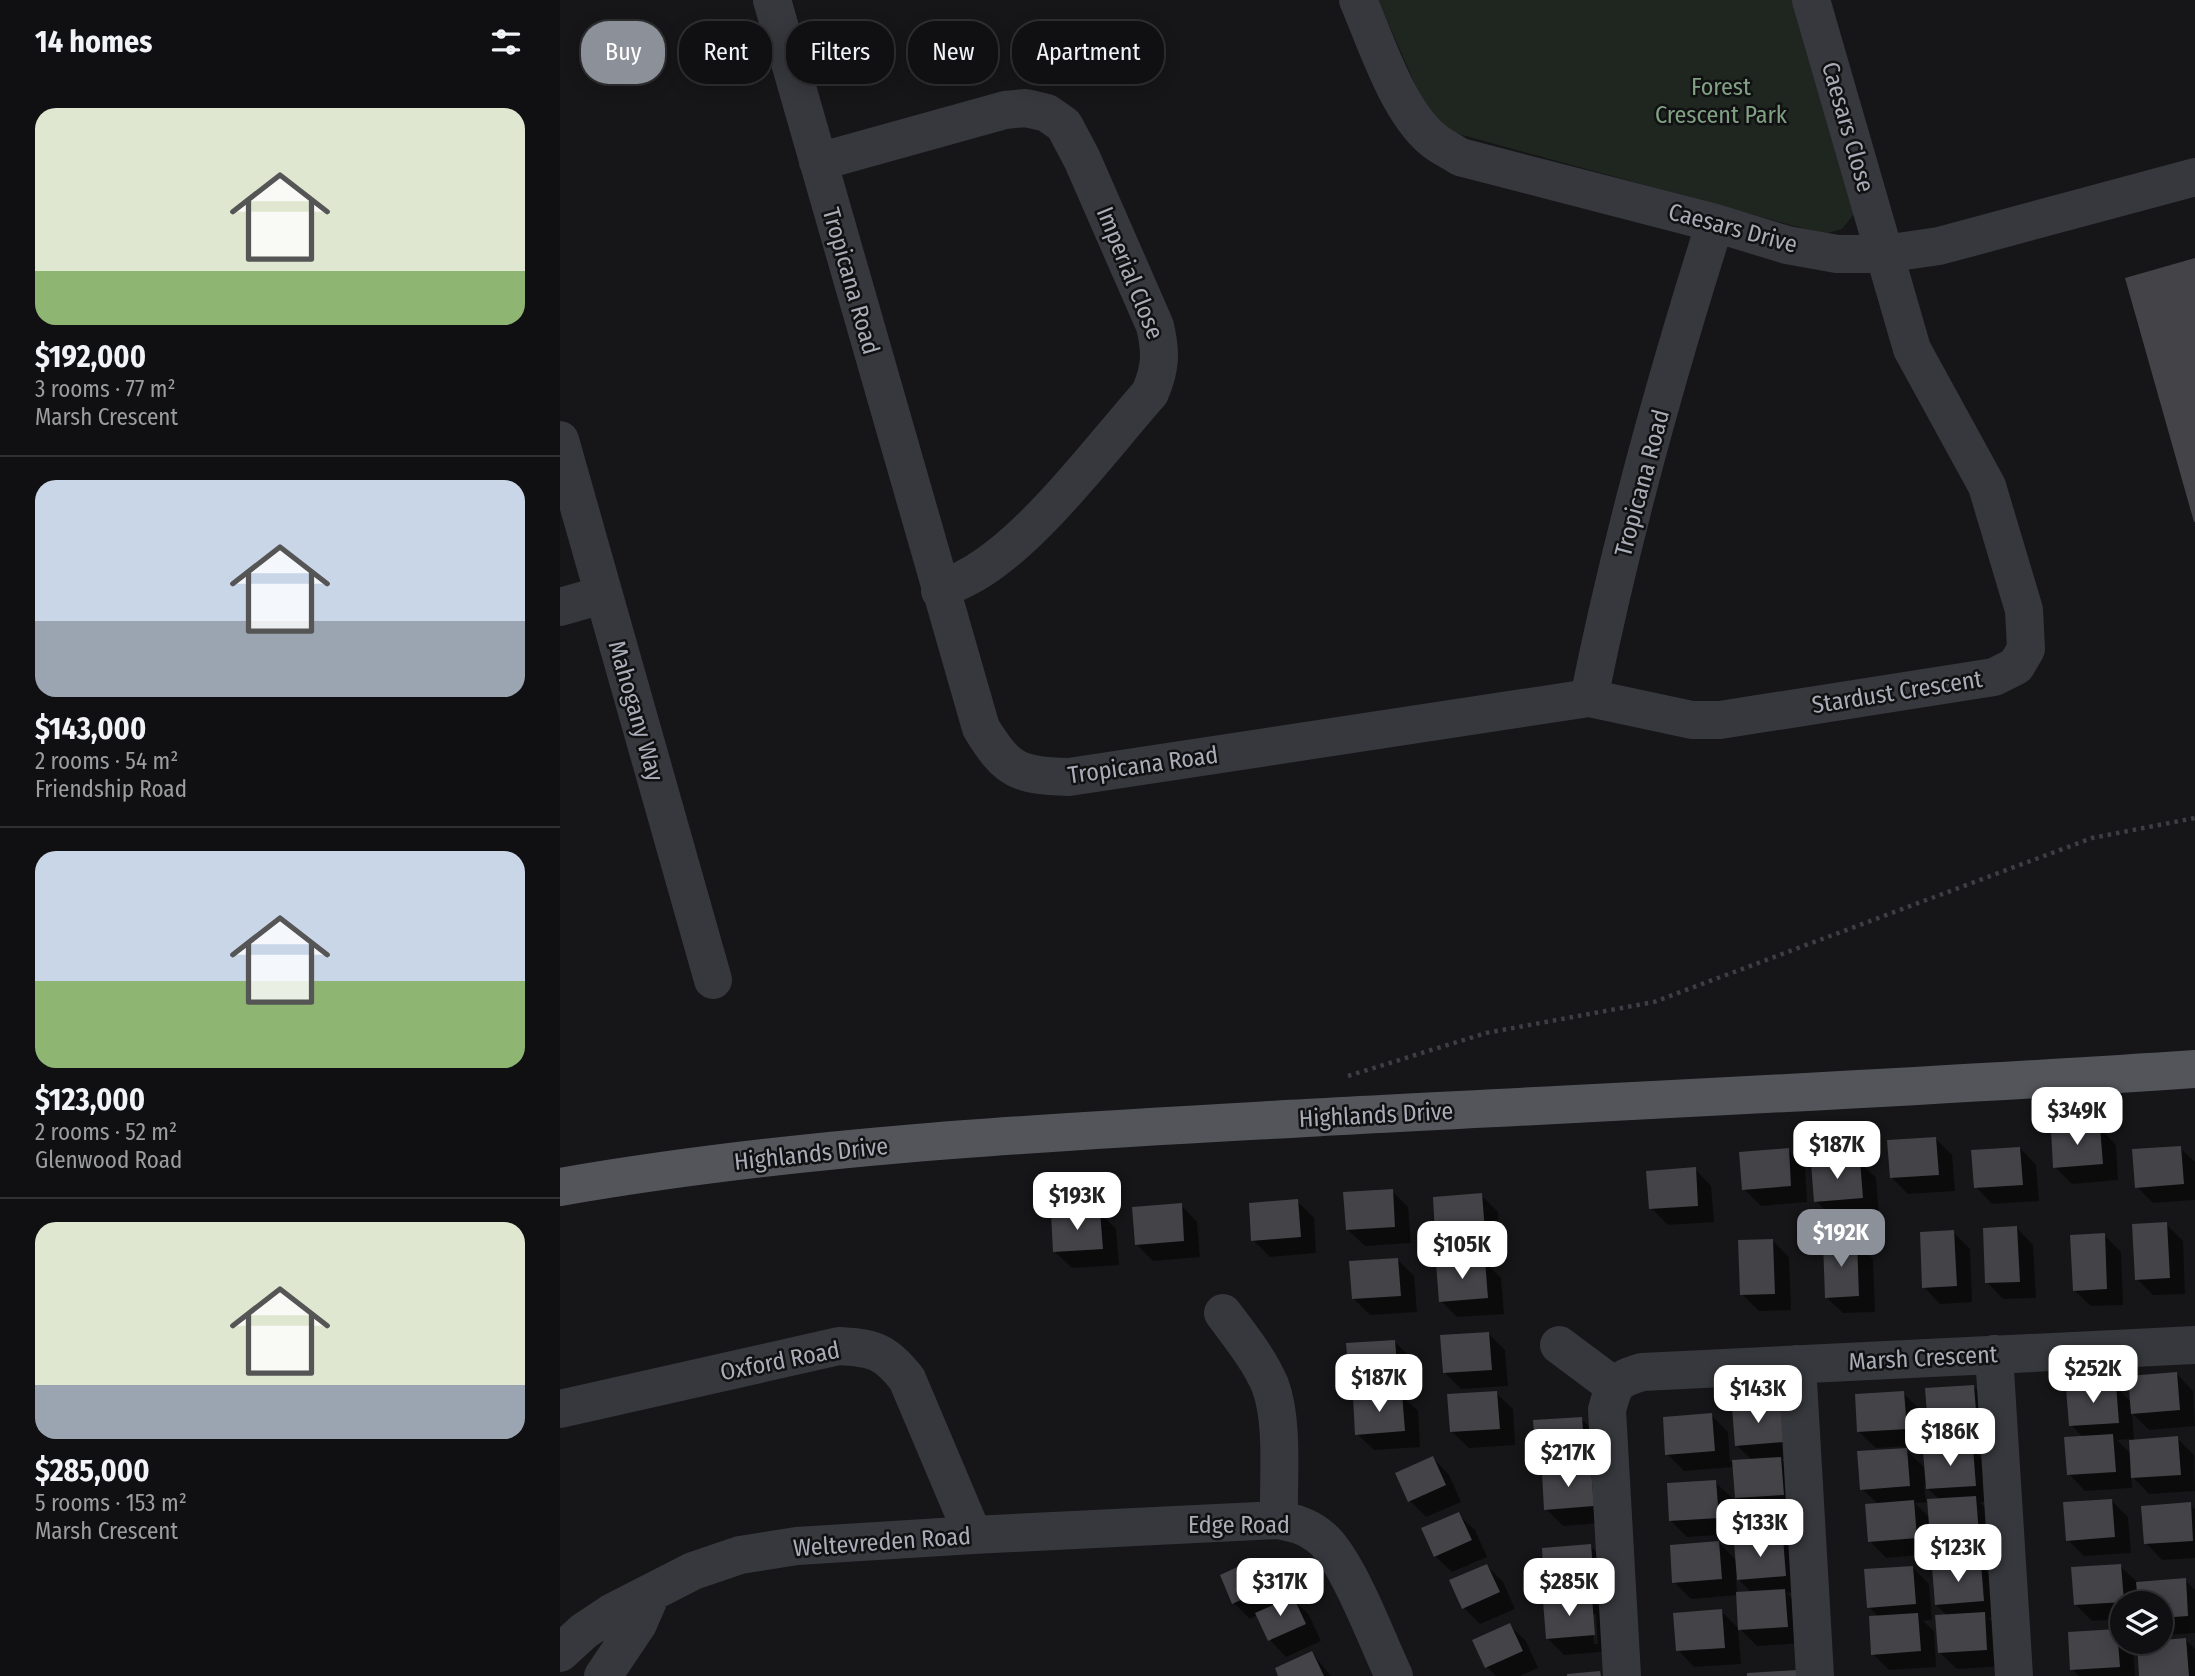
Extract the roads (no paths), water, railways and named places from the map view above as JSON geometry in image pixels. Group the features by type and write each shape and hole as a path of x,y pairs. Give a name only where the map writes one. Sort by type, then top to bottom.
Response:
{"main road":[{"name":"Highlands Drive","path":"560,1187 727,1162 861,1148 1212,1123 2195,1069"}],"street":[{"name":"Tropicana Road","path":"772,0 981,728 1000,760 1031,776 1069,777 1589,698 1604,624 1689,307 1715,223"},
{"name":"Caesars Drive","path":"1358,0 1400,95 1415,120 1433,140 1460,157 1787,244 1837,254 1884,254 1989,234 2195,177"},
{"name":"Caesars Close","path":"1811,0 1884,254"},
{"name":"Imperial Close","path":"818,162 1005,110 1026,108 1047,113 1064,125 1082,159 1155,326 1161,368 1150,393 1013,543 979,571 940,590"},
{"name":"Stardust Crescent","path":"1589,698 1692,720 1720,720 1994,677 2016,666 2026,649 2027,630 1998,513 1987,486 1912,349 1884,254"},
{"name":"Mahogany Way","path":"560,440 713,981"},
{"path":"560,607 602,595"},
{"path":"1223,1313 1251,1351 1273,1396 1279,1520"},
{"path":"1559,1345 1614,1385 1607,1410 1622,1676"},
{"name":"Oxford Road","path":"560,1409 839,1346 867,1347 890,1358 907,1379 972,1535"},
{"path":"1994,1354 2014,1676"},
{"name":"Marsh Crescent","path":"1614,1385 1625,1377 1642,1372 1994,1354 2194,1355"},
{"path":"1797,1364 1815,1676"},
{"name":"Edge Road","path":"1121,1528 1279,1520 1301,1524 1322,1537 1339,1560 1394,1676"},
{"name":"Weltevreden Road","path":"560,1653 584,1631 611,1613 693,1571 740,1555 797,1546 1121,1528"},
{"path":"603,1676 638,1625 651,1594"}],"park label":[{"name":"Forest Crescent Park","path":"1721,101"}]}
